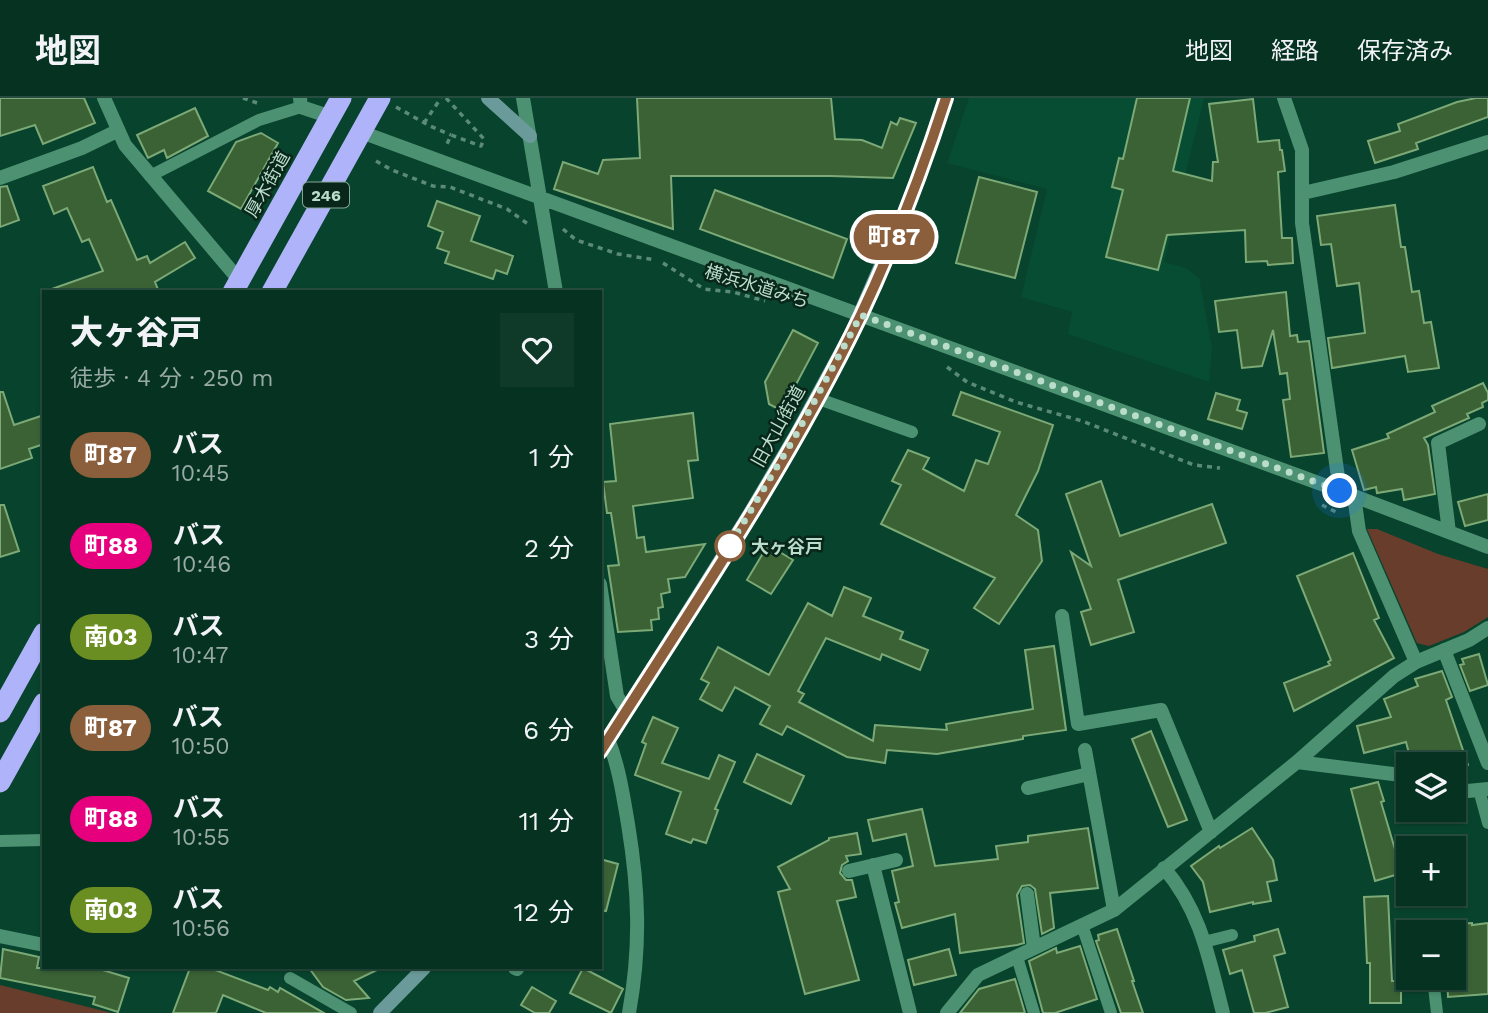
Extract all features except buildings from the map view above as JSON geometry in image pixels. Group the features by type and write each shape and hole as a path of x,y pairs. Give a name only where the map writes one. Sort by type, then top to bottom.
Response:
{"highway":[{"name":"246","path":"273,290 361,132 386,101"},
{"name":"厚木街道","path":"237,286 337,104"},
{"path":"0,712 42,638"},
{"path":"0,782 42,707"}],"street":[{"path":"104,98 125,145 237,286"},
{"path":"488,98 530,136"},
{"path":"523,98 556,290"},
{"name":"旧大山街道","path":"604,745 749,515 861,315 919,178 946,98"},
{"path":"1284,98 1302,150 1302,223 1340,491"},
{"path":"300,102 337,104"},
{"path":"0,178 82,148 117,131"},
{"path":"361,132 1488,547"},
{"path":"1303,193 1394,172 1488,142"},
{"path":"1449,532 1438,443 1479,424"},
{"path":"1354,496 1359,531 1416,662"},
{"path":"602,597 617,696 626,711"},
{"path":"1062,616 1078,724 1161,710 1211,832"},
{"path":"952,1010 978,975 1114,909 1297,762 1394,676 1416,662 1469,640 1488,628"},
{"path":"1444,650 1488,763"},
{"path":"604,745 621,779 638,895 636,971 629,1013"},
{"path":"1085,750 1114,909"},
{"path":"1297,762 1396,774"},
{"path":"1028,789 1089,774"},
{"path":"1466,791 1484,790"},
{"path":"849,871 896,860"},
{"path":"873,865 909,1013"},
{"path":"1164,868 1179,885 1201,927 1223,1013"},
{"path":"1027,894 1034,948"},
{"path":"0,936 42,945"},
{"path":"380,1013 423,969"}],"lane":[{"path":"150,176 300,102"},
{"path":"816,398 912,432"},
{"path":"1484,790 1488,823"},
{"path":"0,841 42,840"},
{"path":"1082,925 1111,1013"},
{"path":"1204,942 1232,934"},
{"path":"1017,957 1034,1013"},
{"path":"290,978 351,1013"},
{"path":"1434,990 1437,1013"}],"path":[{"path":"386,101 424,123 450,135 481,146 484,139 444,98 424,123"},
{"path":"446,145 450,135"},
{"name":"横浜水道みち","path":"376,161 433,186 450,187 507,209 534,226 558,227 576,240 618,254 658,261 704,289 733,292 768,302"},
{"path":"937,364 949,368 973,385 1016,402 1082,421 1194,465 1222,468"},
{"path":"1319,502 1344,516 1358,520"}],"shaded area":[{"path":"969,98 1204,98 1164,262 1186,268 1199,278 1212,347 1209,382 1068,334 1072,312 1021,297 1047,189 947,163"},
{"path":"1367,529 1377,529 1438,554 1488,569 1488,617 1464,632 1429,646 1417,643"},
{"path":"0,985 112,1013 0,1013"}],"bus line":[{"name":"町87","path":"602,749 749,515 861,315 919,178 946,98"}],"place":[{"name":"大ヶ谷戸","path":"730,546"}],"route":[{"path":"730,546 724,555 796,435 861,315 1340,491"}]}
